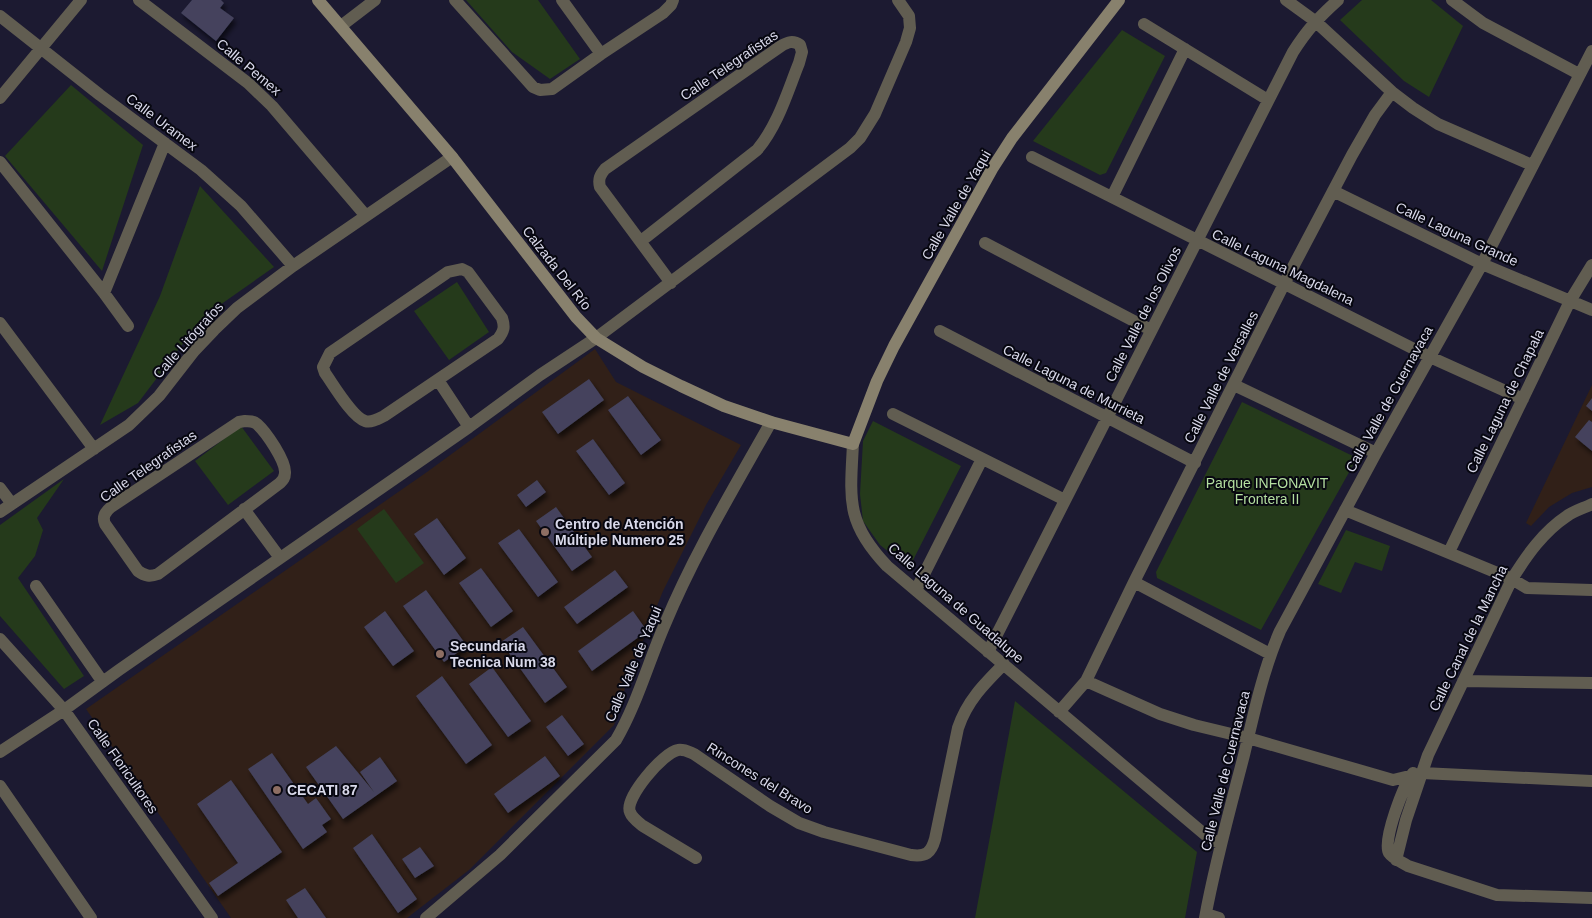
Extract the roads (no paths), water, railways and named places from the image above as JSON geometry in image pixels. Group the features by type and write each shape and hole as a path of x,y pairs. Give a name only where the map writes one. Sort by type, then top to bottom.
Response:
{"street":[{"path":"0,98 81,0"},
{"name":"Calle Pemex","path":"139,0 248,83 272,106 366,216"},
{"name":"Calzada Del Río","path":"318,0 452,157 576,317 596,338 643,367 724,406 771,422 853,444"},
{"path":"341,26 375,0"},
{"path":"455,0 533,87 540,90 552,89 663,13 673,0"},
{"path":"562,0 601,54"},
{"path":"0,752 64,710 102,681 469,427 540,375 596,338 850,148 860,138 875,114 906,42 910,28 909,16 898,0"},
{"name":"Calle Valle de Yaqui","path":"853,444 894,346 992,169 1012,138 1118,0"},
{"path":"1286,0 1315,21 1392,92 1413,108 1438,124 1532,165"},
{"name":"Calle Valle de los Olivos","path":"988,652 1293,52 1315,21 1338,0"},
{"path":"1452,0 1483,23 1579,74"},
{"name":"Calle Uramex","path":"0,16 100,95 201,170 241,206 292,266"},
{"path":"1144,24 1268,100"},
{"name":"Calle Telegrafistas","path":"641,241 746,160 762,144 774,126 799,63 802,52 800,45 796,42 789,42 781,46 601,173 598,182 600,187 671,283"},
{"path":"1112,197 1185,49"},
{"name":"Calle Valle de Cuernavaca","path":"1205,916 1221,844 1270,654 1290,610 1482,264 1592,51"},
{"name":"Calle Valle de Versalles","path":"1086,681 1284,284 1375,115 1392,92"},
{"path":"104,293 165,143"},
{"name":"Calle Litógrafos","path":"0,512 129,425 145,411 214,330 237,308 292,266 452,157"},
{"name":"Calle Laguna Magdalena","path":"1032,157 1430,357 1523,399"},
{"path":"0,162 128,326"},
{"name":"Calle Laguna Grande","path":"1333,191 1482,264 1592,310"},
{"path":"985,243 1151,330"},
{"name":"Calle Laguna de Chapala","path":"1449,552 1570,301 1592,264"},
{"path":"462,269 468,272 502,318 505,325 504,332 498,339 438,380 384,416 373,421 365,421 357,417 325,373 323,367 330,353 448,272 462,269"},
{"path":"0,323 94,449"},
{"name":"Calle Laguna de Murrieta","path":"940,331 1194,463"},
{"path":"438,380 469,427"},
{"path":"1234,386 1376,454"},
{"path":"893,414 1066,500"},
{"name":"Calle Telegrafistas","path":"251,421 257,425 271,442 284,463 286,471 280,483 244,509 158,574 151,576 144,575 138,571 122,550 103,519 104,514 111,507 178,462 239,422 251,421"},
{"name":"Calle Valle de Yaqui","path":"426,918 500,855 616,740 629,718 665,624 686,580 722,507 771,422"},
{"name":"Calle Laguna de Guadalupe","path":"853,444 852,500 855,518 860,532 872,550 1059,712 1209,838 1221,844"},
{"path":"916,590 982,459"},
{"path":"0,488 12,504"},
{"name":"Calle Canal de la Mancha","path":"1592,504 1567,516 1545,535 1526,556 1512,579 1428,756 1416,775 1387,846 1390,854 1396,860 1408,866 1498,895 1592,898"},
{"path":"244,509 280,558"},
{"path":"1345,510 1449,552 1512,579 1527,588 1592,590"},
{"path":"1134,582 1270,654"},
{"path":"36,586 102,681"},
{"name":"Calle Floricultores","path":"0,639 64,710 212,918"},
{"name":"Rincones del Bravo","path":"696,858 635,820 629,806 631,799 644,780 662,760 678,750 694,754 770,806 799,823 824,832 911,855 921,856 928,853 935,839 958,728 964,712 976,692 1004,664"},
{"path":"1059,712 1086,681 1160,714 1194,725 1248,738 1393,780 1416,775 1592,781"},
{"path":"1463,681 1592,684"},
{"path":"0,786 92,918"},
{"path":"1205,916 1219,918"}],"place":[{"name":"Centro de Atención Múltiple Numero 25","path":"545,532"},
{"name":"Secundaria Tecnica Num 38","path":"440,654"},
{"name":"CECATI 87","path":"277,790"}],"park label":[{"name":"Parque INFONAVIT Frontera II","path":"1267,492"}]}
